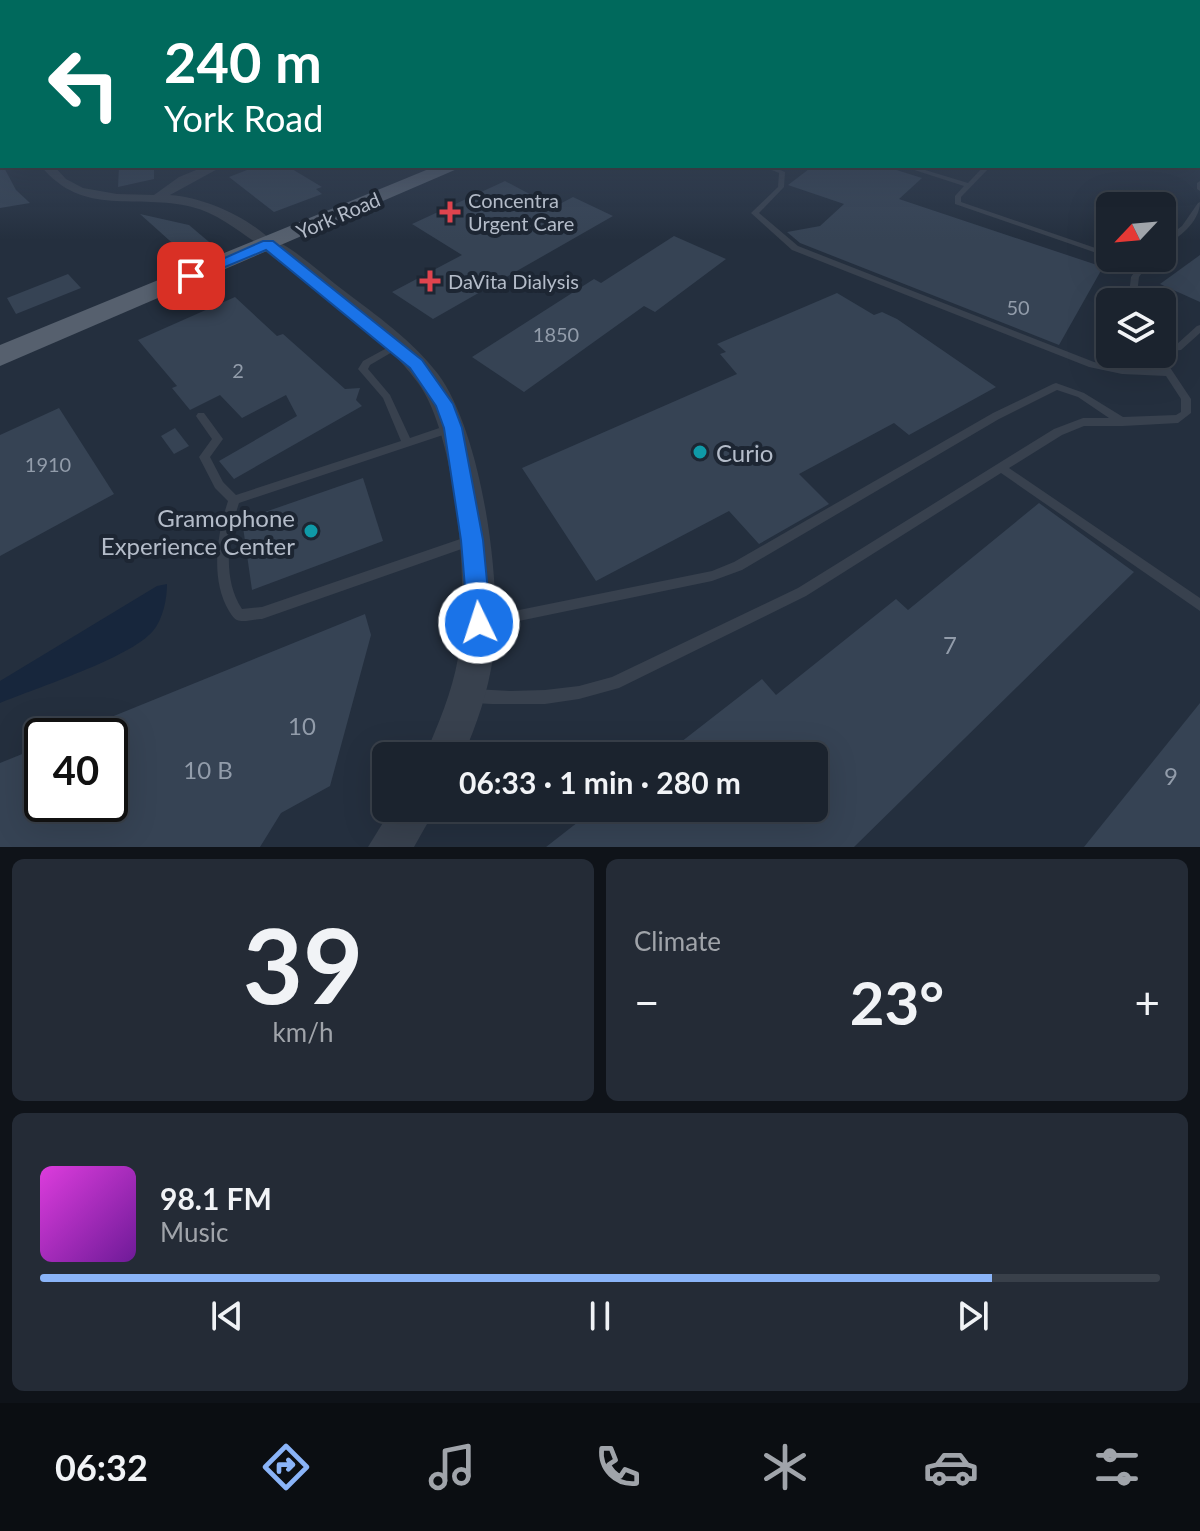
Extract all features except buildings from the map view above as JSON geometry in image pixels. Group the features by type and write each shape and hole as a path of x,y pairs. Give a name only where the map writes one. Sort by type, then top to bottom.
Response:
{"main road":[{"name":"York Road","path":"0,356 445,168"}],"street":[{"path":"49,168 62,184 84,194 207,207 268,244 396,346 431,382 453,428 472,540 479,623 467,695 449,742"},
{"path":"155,200 184,180 212,168"},
{"path":"389,847 406,822"}],"lane":[{"path":"771,168 782,172 781,187 755,213 795,248 1092,365 1122,371 1169,373"},
{"path":"912,168 969,185"},
{"path":"986,168 957,200 961,206 1096,251"},
{"path":"1176,234 1185,227 1200,204"},
{"path":"1176,348 1200,328"},
{"path":"396,346 366,363 363,369 387,397 406,441"},
{"path":"467,695 536,700 586,692 614,683 802,592 1073,426 1083,422 1166,422 1186,413 1186,399 1166,368"},
{"path":"479,623 685,584 725,571 996,416 1056,386 1081,395 1123,422"},
{"path":"201,416 218,439 204,457 206,465 234,500"},
{"path":"453,428 234,500 225,522 229,604 239,615 262,613 472,540"},
{"path":"1001,468 1200,605"}],"water":[{"path":"167,584 159,621 141,641 104,662 0,703 0,681 157,586"}],"place":[{"name":"Concentra Urgent Care","path":"450,212"},
{"name":"DaVita Dialysis","path":"430,281"},
{"name":"Curio","path":"700,452"},
{"name":"Gramophone Experience Center","path":"311,531"}],"route":[{"path":"191,276 268,244 396,346 431,382 444,404 457,448 472,540 479,623"}]}
